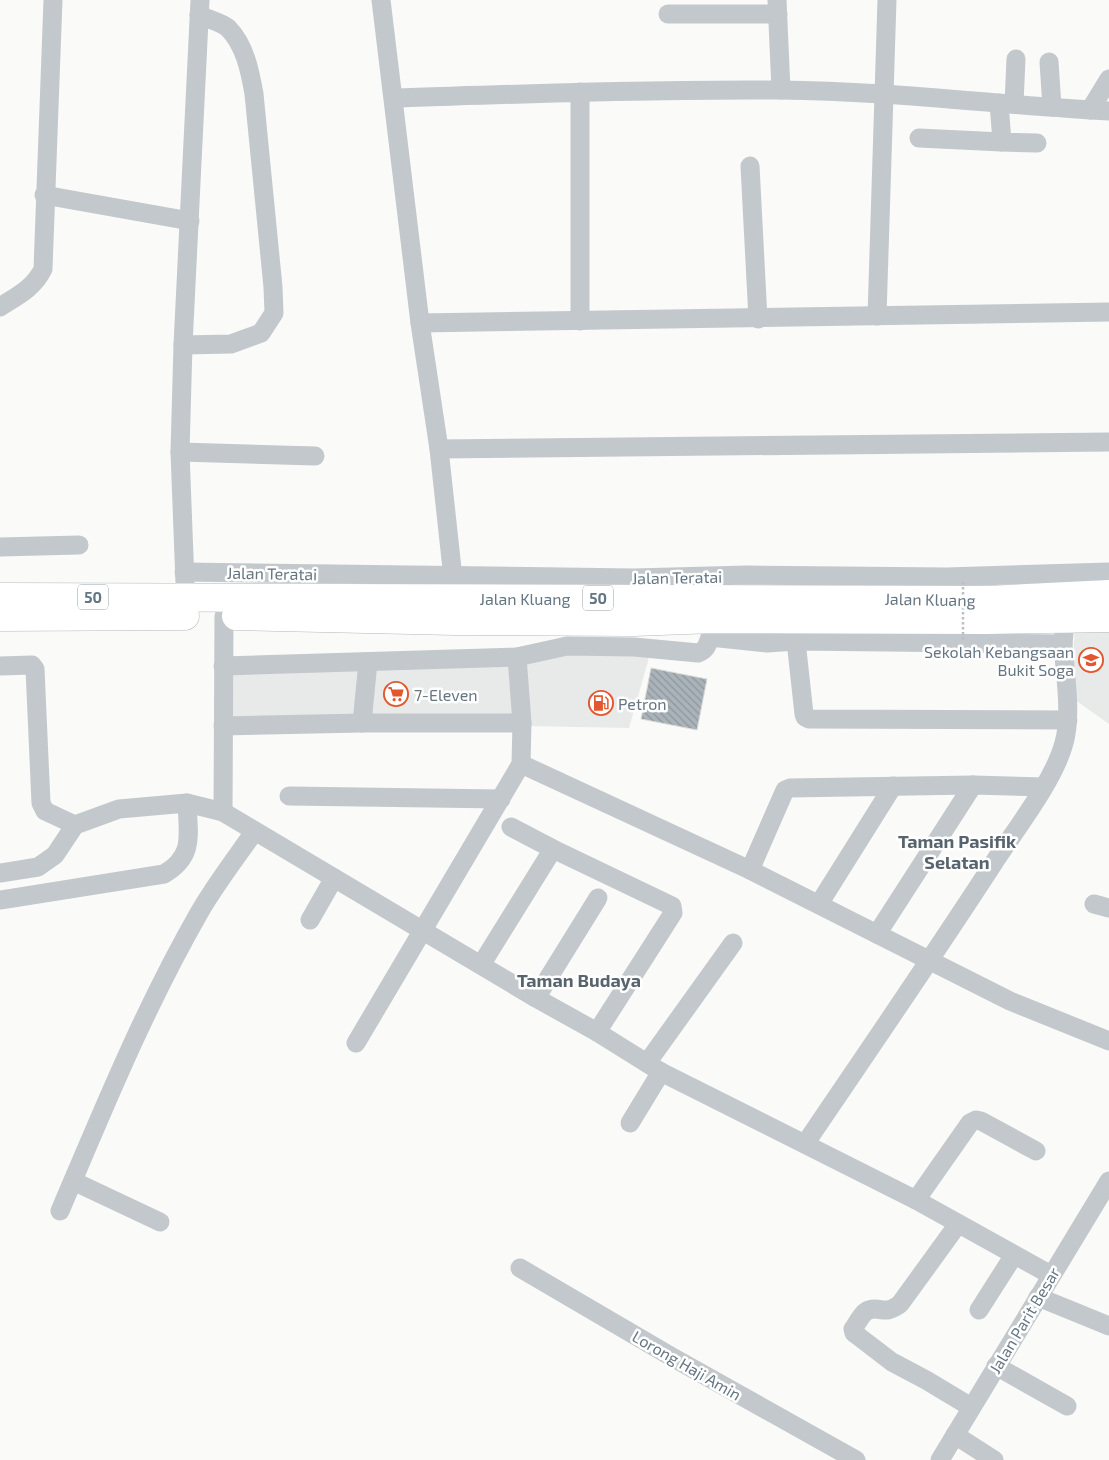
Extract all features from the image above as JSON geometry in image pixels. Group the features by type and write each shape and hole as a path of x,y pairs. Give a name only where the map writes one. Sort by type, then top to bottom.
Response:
{"highway":[{"name":"Jalan Kluang","path":"0,596 185,584 454,587 1064,632 1109,618"},
{"name":"Jalan Kluang","path":"0,617 224,616 444,620 567,633 634,634 737,607 987,600 1109,594"}],"street":[{"path":"0,307 31,286 39,278 43,269 52,0"},
{"path":"381,0 420,323 439,450 454,587"},
{"path":"877,316 887,0"},
{"path":"668,14 777,7 781,90"},
{"path":"185,584 180,452 183,345 199,8"},
{"path":"183,345 231,344 261,333 274,313 268,229 254,94 249,67 240,46 227,28 199,8"},
{"path":"1002,142 1006,104 1016,59"},
{"path":"1049,62 1052,107"},
{"path":"1090,110 1109,80"},
{"path":"394,98 580,92 781,90 884,94 1109,111"},
{"path":"580,92 580,321"},
{"path":"919,138 1037,143"},
{"path":"750,166 758,319"},
{"path":"44,195 190,221"},
{"path":"420,323 1109,312"},
{"path":"439,450 1109,442"},
{"path":"180,452 315,456"},
{"path":"0,548 79,545"},
{"path":"737,607 947,577 1109,572"},
{"path":"737,607 767,643 1064,632 1068,720 1065,741 1060,755 1043,787 930,962 805,1144"},
{"path":"222,812 224,616"},
{"path":"223,666 517,657 567,633"},
{"path":"796,641 804,714 809,719 1068,720"},
{"path":"356,1043 521,764 522,723 517,657"},
{"path":"362,723 368,662"},
{"path":"0,666 27,664 32,665 35,669 41,802 45,811 75,825"},
{"path":"223,726 362,723 522,723"},
{"path":"521,764 750,870 1010,1001 1109,1040"},
{"path":"750,870 785,790 796,787 973,785 1043,787"},
{"path":"877,934 973,785"},
{"path":"819,904 893,786"},
{"path":"289,796 501,799"},
{"path":"0,900 164,874 175,868 183,858 189,845 187,803"},
{"path":"0,874 38,867 55,855 75,825 120,809 187,803 222,812 536,998 597,1032 654,1068 916,1200 1051,1275"},
{"path":"511,827 672,906 674,909 597,1032"},
{"path":"60,1211 130,1049 172,963 200,910 254,832"},
{"path":"481,965 553,849"},
{"path":"310,920 334,878"},
{"path":"536,998 598,898"},
{"path":"630,1123 654,1068 733,943"},
{"path":"916,1200 970,1124 976,1120 1036,1151"},
{"path":"73,1181 160,1222"},
{"name":"Jalan Parit Besar","path":"940,1460 961,1439 971,1407 996,1366 1048,1301 1051,1275 1109,1181"},
{"path":"958,1224 900,1304 893,1310 869,1309 854,1329 854,1333 892,1362 971,1407"},
{"path":"979,1310 1014,1255"},
{"name":"Lorong Haji Amin","path":"520,1268 672,1357 856,1460"},
{"path":"1048,1301 1109,1326"},
{"path":"996,1366 1067,1406"},
{"path":"961,1439 994,1460"}],"path":[{"path":"963,582 963,640"}],"shaded area":[{"name":"Sekolah Kebangsaan Bukit Soga","path":"1075,622 1109,622 1109,724 1071,697"},
{"path":"650,654 629,728 525,726 219,729 218,660"}],"building":[{"path":"651,668 707,679 697,730 641,719"}],"place":[{"name":"Sekolah Kebangsaan Bukit Soga","path":"1091,660"},
{"name":"7-Eleven","path":"396,694"},
{"name":"Petron","path":"601,703"}],"district":[{"name":"Taman Pasifik Selatan","path":"957,851"},
{"name":"Taman Budaya","path":"579,980"}]}
